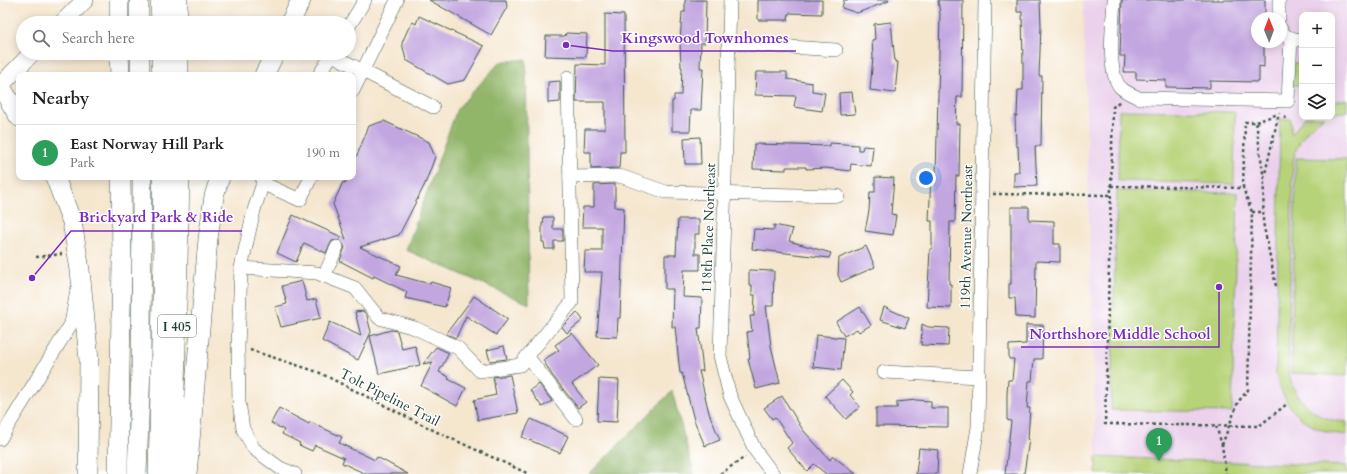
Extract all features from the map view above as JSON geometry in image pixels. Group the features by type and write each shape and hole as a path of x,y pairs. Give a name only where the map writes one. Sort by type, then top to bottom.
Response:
{"highway":[{"path":"119,0 119,16"},
{"path":"139,0 139,16"},
{"path":"160,0 161,16"},
{"path":"178,0 178,16"},
{"path":"293,16 301,0"},
{"path":"119,60 120,72"},
{"path":"140,60 140,72"},
{"path":"161,60 161,72"},
{"path":"179,60 179,72"},
{"path":"266,72 272,60"},
{"path":"0,85 16,112"},
{"path":"56,180 72,222 80,270 88,360 88,474"},
{"path":"118,474 122,262 121,180"},
{"name":"I 405","path":"137,474 141,366 142,180"},
{"name":"I 405","path":"158,474 163,264 162,180"},
{"name":"I 405","path":"173,474 180,180"},
{"path":"187,474 208,239 214,196 219,180"}],"main road":[{"path":"69,16 85,0"},
{"path":"0,85 25,60"}],"street":[{"path":"355,16 365,0"},
{"path":"356,85 397,0"},
{"name":"118th Place Northeast","path":"730,0 720,356 730,396 755,450 773,474"},
{"name":"119th Avenue Northeast","path":"970,474 978,427 985,0"},
{"path":"1114,0 1112,68 1120,86 1128,93 1139,98 1287,107 1296,39"},
{"path":"1279,0 1279,12"},
{"path":"728,43 836,50"},
{"path":"321,72 328,60"},
{"path":"343,60 433,107"},
{"path":"241,268 317,273 355,288 379,318 414,328 458,348 480,371 520,365 572,302 568,77"},
{"path":"570,176 620,176 666,192 838,196"},
{"path":"292,473 280,468 254,449 243,429 239,402 238,346 241,268 254,210 263,180 300,200 310,180"},
{"path":"324,276 338,247"},
{"path":"0,439 71,324 80,270"},
{"path":"527,356 576,419"},
{"path":"884,372 979,377"}],"path":[{"path":"1128,93 1113,107 1105,424 1259,426 1287,404"},
{"path":"1222,445 1238,402 1248,390 1252,212 1243,188 1245,122 1256,122 1278,114 1287,107"},
{"path":"1285,119 1287,107"},
{"path":"1264,180 1278,114"},
{"path":"1256,122 1264,180 1263,222 1276,286"},
{"path":"1112,186 1243,188"},
{"path":"983,193 1111,195"},
{"path":"1252,212 1263,212"},
{"path":"36,257 65,254"},
{"name":"Tolt Pipeline Trail","path":"238,346 318,372 437,432 529,474"},
{"path":"1216,426 1222,445 1226,474"},
{"path":"720,474 755,450"}],"shaded area":[{"path":"1083,0 1347,0 1347,466 1096,457"}],"green space":[{"path":"526,59 529,304 406,250 457,109 500,62"},
{"path":"1293,63 1299,63 1299,85 1292,85"},
{"path":"1347,99 1347,111 1335,113 1335,101"},
{"path":"1119,110 1235,112 1234,184 1118,181"},
{"path":"1280,119 1291,119 1291,135 1303,120 1320,120 1308,130 1300,141 1293,161 1288,370 1295,391 1308,407 1325,418 1347,422 1347,435 1321,430 1301,418 1286,400 1276,375"},
{"path":"1296,158 1347,159 1347,376 1291,373"},
{"path":"1117,191 1238,193 1232,412 1111,410"},
{"path":"672,391 694,474 589,474"},
{"path":"1096,457 1347,466 1347,474 1096,474"}],"building":[{"path":"429,0 506,0 507,7 491,35"},
{"path":"685,0 706,0 705,43 701,43 700,68 703,68 701,110 691,110 690,131 672,131 672,101 674,101 674,95 681,95 682,67 680,42 682,12 685,12"},
{"path":"758,0 822,0 822,14 789,13 788,20 758,20"},
{"path":"844,0 889,1 857,13 842,8"},
{"path":"938,0 963,0 962,97 957,97 956,124 960,124 959,176 956,176 955,222 950,222 949,284 951,284 951,308 927,307 930,249 932,249 932,221 929,221 931,175 936,175 940,14"},
{"path":"1017,0 1040,0 1041,26 1039,76 1042,76 1041,146 1035,146 1037,186 1014,187 1014,172 1019,172 1015,116 1017,116 1018,90 1023,90 1022,12 1017,12"},
{"path":"1122,0 1265,0 1265,12 1251,12 1251,48 1264,48 1264,67 1259,66 1259,82 1210,81 1210,88 1166,87 1166,80 1136,79 1136,72 1124,72 1125,56 1120,56"},
{"path":"605,14 624,15 625,152 620,152 619,168 591,169 591,152 584,152 585,129 605,129 605,102 576,102 577,64 605,65"},
{"path":"419,16 484,46 465,80 448,84 406,60 402,43 408,29 413,22 416,24"},
{"path":"891,22 895,62 898,62 895,93 870,90 873,57 872,40 875,39 874,24"},
{"path":"566,33 587,34 586,57 545,56 546,36 565,36"},
{"path":"756,72 787,72 787,79 812,83 812,91 825,93 822,111 794,107 796,96 755,95"},
{"path":"560,81 560,102 548,103 548,82"},
{"path":"852,92 855,114 840,115 839,93"},
{"path":"384,121 429,142 435,157 425,184 399,235 360,247 401,266 396,275 430,284 431,282 451,288 445,307 405,298 407,292 374,276 373,278 340,261 345,247 340,240 332,241 326,253 304,243 296,262 277,253 293,215 346,239 333,204 343,182 345,183 346,180 356,180 356,158 369,126"},
{"path":"700,137 701,164 685,164 684,138"},
{"path":"830,143 858,145 858,150 862,150 863,146 873,147 871,166 851,164 850,171 826,168 806,169 806,167 786,167 786,170 753,169 754,144 830,146"},
{"path":"875,177 894,178 891,214 896,215 893,235 865,231 869,211 870,192 875,192"},
{"path":"615,184 615,207 624,208 620,318 618,318 617,337 597,336 602,272 584,272 585,251 602,251 602,227 582,227 583,207 594,207 594,185"},
{"path":"1011,207 1029,207 1029,220 1054,221 1054,244 1060,244 1060,262 1036,261 1035,318 1016,317 1015,298 1009,298 1009,284 1011,284"},
{"path":"543,217 553,217 553,229 563,229 563,241 554,241 554,249 545,249 544,242 542,242 542,223 544,223"},
{"path":"678,219 699,219 699,234 695,234 695,254 700,254 700,270 684,270 683,297 702,298 701,328 698,328 703,371 699,371 709,413 720,440 705,446 694,420 682,373 680,373 675,327 672,327 673,289 665,289 665,255 676,255"},
{"path":"774,225 793,229 789,241 831,253 829,258 752,249 754,229 774,230"},
{"path":"866,246 875,267 841,282 838,275 839,258"},
{"path":"749,270 774,271 773,306 766,306 771,346 780,383 756,389 748,359 750,359 747,332 752,331 750,316 754,316 755,295 752,295 752,285 749,285"},
{"path":"302,281 307,301 316,299 321,318 281,327 275,307 287,304 282,286"},
{"path":"474,296 508,319 496,335 466,316 456,338 446,334"},
{"path":"860,307 871,325 859,332 857,329 844,336 836,322"},
{"path":"884,307 909,318 905,328 880,320"},
{"path":"363,311 367,316 371,332 358,360 322,341 330,322 361,336 355,312"},
{"path":"577,312 583,320 567,333 562,327"},
{"path":"922,324 928,327 949,328 948,346 921,345"},
{"path":"1026,325 1043,325 1042,359 1034,359 1032,381 1029,381 1027,408 1030,408 1029,439 1024,474 1005,474 1011,421 1007,420 1008,380 1012,380 1014,359 1009,359 1009,345 1026,344"},
{"path":"391,330 397,331 402,349 415,346 420,365 379,374 370,336"},
{"path":"572,333 598,365 572,384 586,402 578,408 552,375 543,360 559,350 555,345"},
{"path":"816,335 844,338 841,370 813,367"},
{"path":"504,346 507,359 490,361 487,350"},
{"path":"436,347 449,353 439,372 449,377 448,379 466,388 457,406 421,386 433,362 423,364"},
{"path":"510,375 518,413 478,420 474,400 496,395 493,377"},
{"path":"599,379 619,380 617,422 597,421"},
{"path":"842,380 853,392 850,395 860,407 846,419 825,396"},
{"path":"539,384 552,401 542,407 530,390"},
{"path":"782,396 803,430 830,460 833,456 856,474 826,474 814,464 807,471 787,448 792,443 775,417 772,419 764,408"},
{"path":"916,400 931,401 931,408 948,408 948,427 876,426 876,408 897,408 897,402"},
{"path":"279,408 309,424 310,422 342,437 339,443 375,460 377,457 408,474 366,474 342,463 344,458 315,445 312,451 299,445 300,443 282,434 284,430 271,423"},
{"path":"531,419 568,436 560,453 522,437"},
{"path":"919,448 938,450 937,474 916,474"}],"place":[{"name":"Kingswood Townhomes","path":"566,45"},
{"name":"Brickyard Park & Ride","path":"32,278"},
{"name":"Northshore Middle School","path":"1219,287"},
{"name":"East Norway Hill Park","path":"1159,461"}]}
